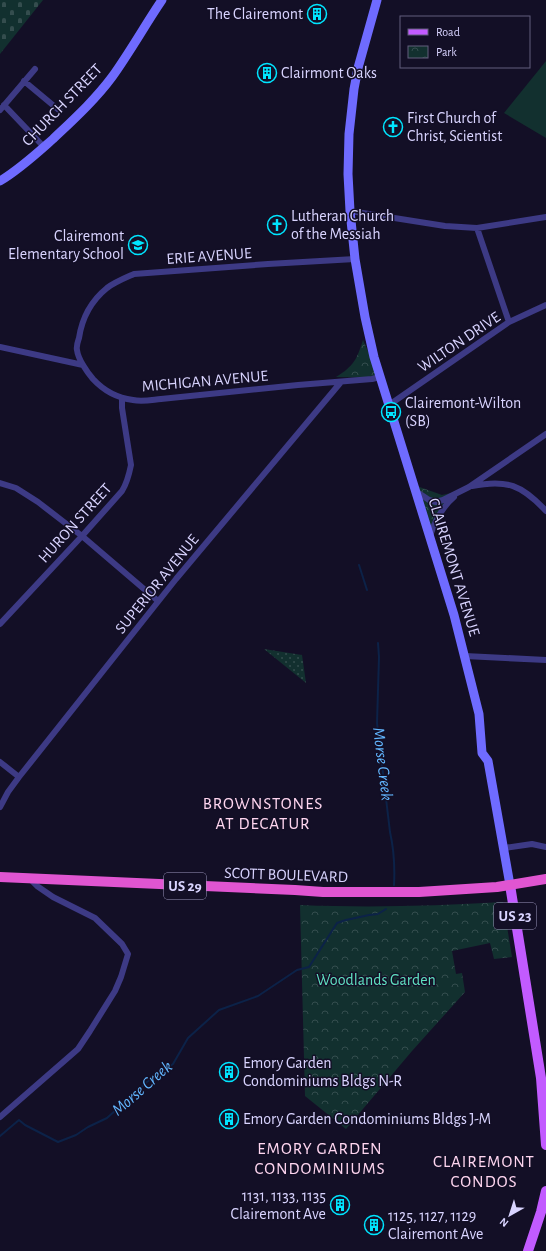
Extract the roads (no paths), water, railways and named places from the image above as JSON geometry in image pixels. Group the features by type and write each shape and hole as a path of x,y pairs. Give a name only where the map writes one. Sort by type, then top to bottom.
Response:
{"highway":[{"name":"SCOTT BOULEVARD","path":"0,877 323,892 419,892 497,887 546,879"}],"main road":[{"name":"CHURCH STREET","path":"0,181 44,147 70,119 94,98 112,78 162,0"},
{"name":"CLAIREMONT AVENUE","path":"377,0 358,68 351,108 348,152 350,211 355,260 365,317 380,378 454,615 479,714 482,753 488,761 543,1072 546,1145"},
{"path":"528,1251 542,1212 546,1191"}],"street":[{"path":"35,68 2,107 44,147"},
{"path":"24,81 60,111"},
{"path":"350,211 445,226 477,228 546,217"},
{"path":"477,228 510,322"},
{"name":"ERIE AVENUE","path":"83,365 77,350 80,327 89,308 97,296 108,287 134,274 268,264 355,260"},
{"name":"WILTON DRIVE","path":"389,405 510,322 546,304"},
{"path":"0,347 83,365"},
{"name":"MICHIGAN AVENUE","path":"83,365 92,378 110,393 122,398 141,401 380,378"},
{"name":"SUPERIOR AVENUE","path":"0,807 8,792 19,777 158,601 341,382"},
{"name":"HURON STREET","path":"0,624 122,491 130,474 131,465 122,408 122,398"},
{"path":"416,491 426,499 436,502 443,500 469,487 546,434"},
{"path":"469,487 492,482 511,485 530,495 546,510"},
{"path":"0,483 16,488 38,502 82,536 158,601"},
{"path":"430,537 444,508 452,498 460,492"},
{"path":"465,656 546,660"},
{"path":"0,762 19,777"},
{"path":"504,848 532,844 546,847"},
{"path":"0,1117 78,1049 114,991 121,977 128,954 122,944 95,918 52,897 29,878"}],"waterway":[{"path":"359,565 367,590"},
{"name":"Morse Creek","path":"378,643 377,723 393,852 394,885"},
{"name":"Morse Creek","path":"0,1136 19,1120 25,1125 58,1142 76,1135 88,1127 107,1118 147,1082 173,1064 188,1038 219,1010 258,996 297,970 309,967 337,923 378,914 386,909"}],"place":[{"name":"The Clairemont","path":"317,14"},
{"name":"Clairmont Oaks","path":"267,73"},
{"name":"First Church of Christ, Scientist","path":"393,127"},
{"name":"Lutheran Church of the Messiah","path":"277,225"},
{"name":"Clairemont Elementary School","path":"138,245"},
{"name":"Clairemont-Wilton (SB)","path":"391,412"},
{"name":"Emory Garden Condominiums Bldgs N-R","path":"229,1072"},
{"name":"Emory Garden Condominiums Bldgs J-M","path":"229,1119"},
{"name":"1131, 1133, 1135 Clairemont Ave","path":"340,1205"},
{"name":"1125, 1127, 1129 Clairemont Ave","path":"374,1225"}],"district":[{"name":"BROWNSTONES AT DECATUR","path":"263,813"},
{"name":"EMORY GARDEN CONDOMINIUMS","path":"320,1158"},
{"name":"CLAIREMONT CONDOS","path":"484,1171"}],"park label":[{"name":"Woodlands Garden","path":"376,980"}]}
